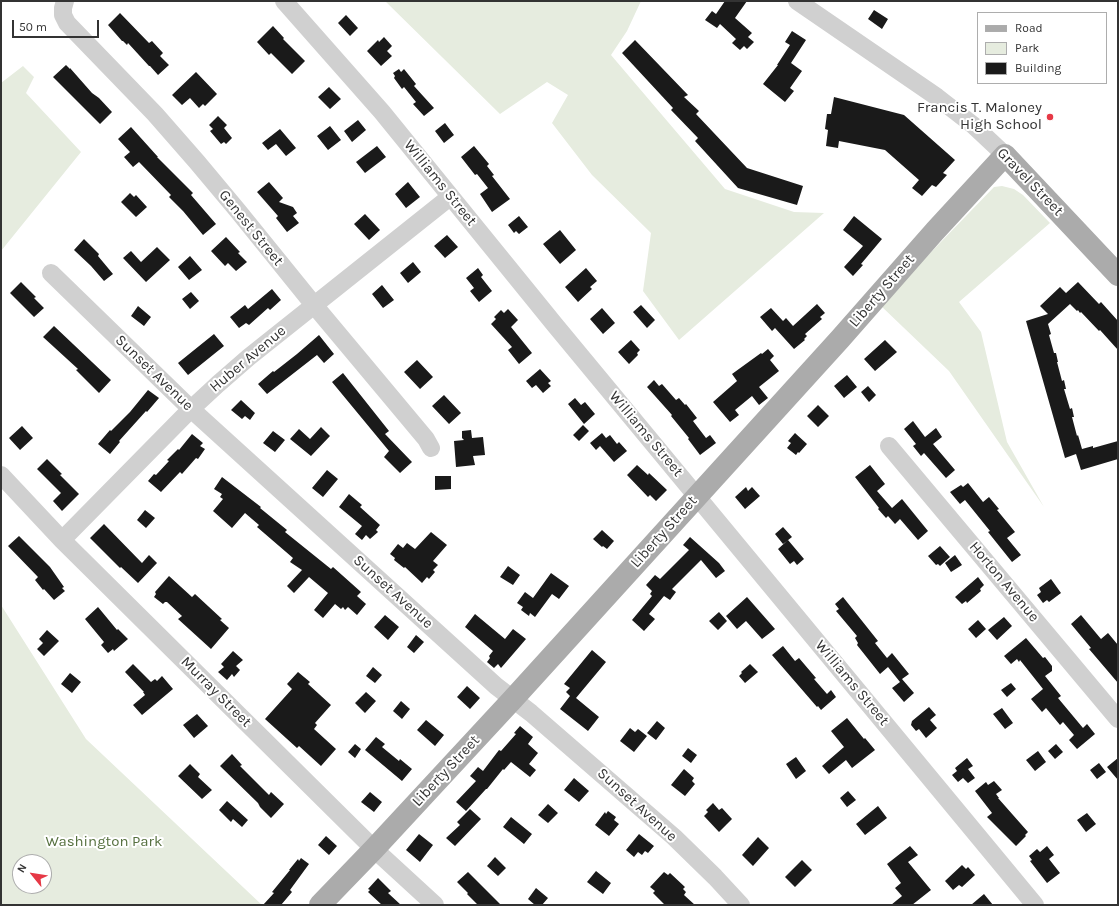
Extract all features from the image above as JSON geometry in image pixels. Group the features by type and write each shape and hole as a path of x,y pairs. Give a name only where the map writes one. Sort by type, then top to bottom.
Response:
{"main road":[{"name":"Gravel Street","path":"1005,155 1118,275"},
{"name":"Liberty Street","path":"320,905 513,699 840,339 934,231 1005,155"}],"street":[{"name":"Williams Street","path":"284,1 382,112 450,197 1035,905"},
{"name":"Gravel Street","path":"797,1 937,97 972,125 1005,155"},
{"name":"Genest Street","path":"64,8 67,23 155,114 197,162 314,305 426,438 431,448"},
{"name":"Huber Avenue","path":"62,540 191,409 249,357 450,197"},
{"name":"Sunset Avenue","path":"51,273 191,409 496,686 537,718 669,833 715,877 741,905"},
{"name":"Horton Avenue","path":"889,446 1118,719"},
{"name":"Murray Street","path":"1,475 62,540 374,849 435,905"}],"green space":[{"path":"385,1 641,1 627,31 611,55 725,189 794,212 824,213 679,340 643,291 651,233 592,175 552,123 568,95 547,82 500,114"},
{"path":"23,66 34,77 26,93 81,152 1,251 1,83"},
{"path":"1002,186 1014,189 1023,195 1050,223 959,302 981,332 1007,442 1044,507 949,371 880,305 994,187"},
{"name":"Washington Park","path":"1,605 86,739 262,905 1,905"}],"building":[{"path":"725,1 747,1 735,18 752,33 748,37 754,42 747,49 744,46 740,50 732,43 736,39 720,24 717,28 705,20 712,11 716,14"},
{"path":"874,10 888,19 882,29 868,19"},
{"path":"120,13 149,43 152,41 163,53 160,56 169,65 158,75 128,43 127,45 122,41 108,25"},
{"path":"346,15 358,28 350,36 338,23"},
{"path":"273,26 284,38 283,39 305,61 292,74 271,53 269,55 257,42"},
{"path":"792,31 806,40 791,63 802,71 790,88 794,91 785,102 763,84 778,65 790,45 785,42"},
{"path":"384,37 392,46 387,51 392,56 381,66 367,51 378,40 379,42"},
{"path":"635,40 688,95 684,97 699,111 696,114 747,168 803,186 797,205 738,188 695,141 698,138 671,110 673,108 622,53"},
{"path":"66,65 112,112 100,124 53,77"},
{"path":"399,69 401,72 404,69 416,84 414,86 434,108 424,116 413,104 416,102 404,87 402,89 394,78 395,76 393,73"},
{"path":"196,72 217,94 205,106 203,104 199,108 190,98 182,105 172,95"},
{"path":"329,87 341,99 330,109 318,97"},
{"path":"834,97 904,115 955,160 943,173 947,175 936,187 932,185 922,196 912,188 919,180 885,150 839,141 838,148 826,146 828,130 825,129 827,114 831,114"},
{"path":"218,116 227,125 224,128 232,138 226,144 224,142 221,144 210,131 213,129 209,125"},
{"path":"358,120 366,130 352,142 344,131"},
{"path":"445,123 454,135 444,143 435,131"},
{"path":"330,126 341,140 328,150 317,136"},
{"path":"131,127 157,157 193,193 191,195 216,224 203,235 169,197 171,195 139,162 133,167 124,157 130,152 118,139"},
{"path":"280,129 296,148 286,156 276,144 268,150 262,143"},
{"path":"377,146 386,157 365,173 356,162"},
{"path":"474,146 489,164 487,166 494,175 492,176 510,199 492,212 480,194 488,188 477,174 475,175 461,157"},
{"path":"269,182 283,198 279,202 293,207 297,213 293,216 299,223 287,232 276,218 278,216 257,192"},
{"path":"408,182 420,197 406,208 395,194"},
{"path":"130,193 134,197 136,195 147,207 136,217 121,202"},
{"path":"365,214 380,230 369,240 354,224"},
{"path":"519,216 528,227 519,234 516,231 514,233 508,225"},
{"path":"854,216 882,239 853,276 844,267 863,246 843,230"},
{"path":"560,230 576,250 560,264 543,244"},
{"path":"447,235 458,247 445,258 434,246"},
{"path":"226,237 247,262 236,271 228,263 225,266 211,251"},
{"path":"84,239 99,254 98,256 113,274 104,281 74,250"},
{"path":"157,247 170,260 146,282 123,258 131,251 141,262"},
{"path":"190,256 202,270 189,280 178,267"},
{"path":"413,262 421,272 408,283 400,273"},
{"path":"478,268 483,275 481,277 492,291 479,302 470,291 474,288 466,278"},
{"path":"586,268 597,281 590,287 592,289 578,302 565,287"},
{"path":"21,282 36,297 34,298 44,308 34,317 10,293"},
{"path":"1078,282 1099,304 1101,302 1118,321 1118,350 1100,330 1099,331 1081,312 1080,313 1078,310 1077,311 1070,304 1048,324 1051,334 1049,335 1054,353 1056,353 1062,381 1064,380 1066,389 1064,389 1070,409 1072,408 1074,417 1072,417 1082,449 1093,446 1093,448 1118,441 1118,459 1081,470 1076,454 1065,458 1026,321 1048,314 1040,306 1060,287 1066,293"},
{"path":"382,285 394,300 383,308 372,294"},
{"path":"272,289 281,300 270,310 268,308 249,325 246,323 239,328 230,317 245,305 248,309"},
{"path":"191,292 199,301 190,309 182,299"},
{"path":"817,304 825,313 820,317 822,319 805,334 807,336 804,339 805,340 794,349 775,328 772,331 760,317 771,308 783,321 786,318 793,326"},
{"path":"641,305 655,320 647,328 633,312"},
{"path":"138,306 151,317 144,326 131,316"},
{"path":"602,308 615,323 603,334 590,319"},
{"path":"508,309 518,320 511,327 532,353 519,364 508,350 512,347 491,324 496,319 494,317 501,310 504,313"},
{"path":"54,326 111,380 99,393 76,370 78,369 43,337"},
{"path":"214,334 224,346 188,375 178,363"},
{"path":"319,335 334,354 324,363 317,355 267,394 258,384"},
{"path":"631,340 640,350 637,353 638,355 629,364 618,352"},
{"path":"885,340 897,352 875,371 864,359"},
{"path":"768,349 774,356 770,360 779,371 759,387 768,398 759,405 752,396 735,410 739,415 730,422 713,402 737,381 732,374"},
{"path":"417,360 433,377 420,389 404,372"},
{"path":"540,369 551,381 548,383 551,386 543,393 536,385 532,388 526,381"},
{"path":"343,373 389,431 385,434 412,462 400,473 384,457 389,451 332,382"},
{"path":"847,375 857,387 844,398 834,386"},
{"path":"654,380 659,386 662,384 676,400 679,398 685,405 686,404 697,418 693,421 706,438 710,435 716,443 700,455 688,439 689,438 671,416 672,415 647,387"},
{"path":"868,386 876,395 869,402 861,392"},
{"path":"148,390 159,398 119,441 120,442 110,454 98,444 110,430 111,431 130,412"},
{"path":"444,395 461,413 449,424 432,406"},
{"path":"575,398 581,405 585,402 595,414 584,424 568,404"},
{"path":"241,400 255,413 250,420 245,416 242,419 231,410"},
{"path":"818,405 829,416 818,427 807,416"},
{"path":"913,421 925,437 936,428 942,437 933,444 955,470 946,478 924,453 921,456 913,446 916,444 904,429"},
{"path":"583,425 589,431 579,441 573,435"},
{"path":"22,426 33,438 20,450 9,438"},
{"path":"321,427 330,436 311,456 290,439 299,429 310,439"},
{"path":"471,430 472,438 483,437 485,455 473,456 475,465 456,467 454,441 464,440 462,438 462,431"},
{"path":"273,431 285,440 275,452 263,443"},
{"path":"602,433 606,438 610,435 617,444 619,442 627,451 614,462 600,446 596,450 590,443"},
{"path":"795,433 807,444 796,455 787,448 791,443 788,441"},
{"path":"192,434 203,443 200,446 205,449 198,459 196,458 182,474 180,472 161,492 148,481 154,474 156,475 169,461 167,460 178,449 179,450"},
{"path":"47,459 62,474 60,475 79,494 62,511 53,501 61,493 37,469"},
{"path":"637,465 648,475 649,473 667,490 656,501 650,495 648,497 627,475"},
{"path":"870,465 885,484 877,491 892,508 902,499 928,531 918,540 900,519 895,524 888,516 886,518 855,477"},
{"path":"327,470 338,479 323,497 312,488"},
{"path":"435,476 451,476 451,489 435,490"},
{"path":"222,477 261,507 260,508 287,530 285,532 331,569 333,567 361,592 357,596 366,604 357,615 348,607 345,610 343,607 341,609 335,604 323,618 314,610 328,593 309,577 294,593 287,586 302,570 290,562 293,558 257,527 259,525 245,513 232,528 213,511 223,499 220,497 222,494 214,489"},
{"path":"968,483 983,502 989,497 999,509 997,510 1015,532 1007,538 1021,555 1012,562 965,500 960,504 950,492 961,485 963,487"},
{"path":"746,487 748,491 752,487 760,496 745,509 735,497"},
{"path":"349,494 362,505 360,507 380,525 376,530 378,532 370,539 366,535 362,540 355,534 362,526 339,507"},
{"path":"145,510 155,518 146,528 137,520"},
{"path":"104,524 142,563 149,555 157,563 138,583 121,567 120,568 90,538"},
{"path":"783,527 792,537 783,544 775,534"},
{"path":"602,530 614,541 607,549 603,546 602,547 593,539"},
{"path":"431,532 447,545 433,561 438,565 433,570 435,572 429,579 427,577 422,583 405,567 404,568 394,560 395,558 390,554 398,544 403,548 407,543 415,549"},
{"path":"19,536 50,567 64,587 62,588 65,591 54,600 35,580 38,577 8,546"},
{"path":"690,537 719,563 725,571 716,578 701,560 672,589 676,592 670,600 664,596 649,614 655,619 644,631 632,620 652,596 650,594 652,591 646,585 655,575 660,579 689,550 683,545"},
{"path":"788,540 804,559 797,565 794,561 790,564 778,549"},
{"path":"940,546 950,557 940,566 938,564 936,565 928,556"},
{"path":"955,555 962,565 951,572 945,563"},
{"path":"508,566 520,575 513,585 500,577"},
{"path":"551,573 569,586 559,599 552,594 535,617 530,613 529,616 521,610 523,607 517,603 525,592 533,598"},
{"path":"169,576 192,597 195,594 222,619 220,620 229,628 211,649 178,619 182,616 167,602 163,604 154,597 156,594 155,592"},
{"path":"978,577 984,585 980,589 981,591 967,603 966,601 962,604 955,597"},
{"path":"1051,579 1061,593 1049,602 1047,600 1043,603 1037,595 1041,592 1039,588"},
{"path":"747,597 775,629 762,639 746,621 737,629 726,616"},
{"path":"843,597 878,641 875,643 887,658 892,653 909,674 902,679 914,693 904,702 892,688 900,682 888,667 880,674 857,645 858,643 855,638 857,636 836,611 839,609 835,604"},
{"path":"98,607 117,630 118,629 128,639 114,651 113,649 108,653 101,645 104,642 85,619"},
{"path":"719,612 727,621 718,630 709,621"},
{"path":"475,614 505,639 513,629 526,639 501,668 498,664 494,668 487,662 493,651 465,627"},
{"path":"385,615 399,627 388,640 374,627"},
{"path":"1081,615 1101,639 1108,633 1118,645 1118,683 1089,649 1091,648 1071,624"},
{"path":"1004,617 1012,626 997,640 988,630"},
{"path":"978,620 986,629 976,638 968,629"},
{"path":"47,630 59,641 44,656 37,649 43,643 39,639"},
{"path":"416,635 424,642 414,653 407,647"},
{"path":"1026,638 1052,666 1052,671 1045,676 1061,696 1058,698 1083,728 1087,724 1095,734 1077,749 1069,740 1074,735 1063,722 1060,725 1046,708 1042,712 1031,699 1043,689 1020,660 1019,662 1017,659 1011,664 1004,656"},
{"path":"783,646 795,661 799,658 827,694 831,690 836,697 821,710 772,655"},
{"path":"592,650 606,662 576,698 599,717 588,731 560,709 570,696 566,692 570,688 564,684"},
{"path":"233,651 243,660 236,666 240,670 234,677 232,674 227,680 218,672 224,667 221,664"},
{"path":"133,664 151,682 155,679 157,681 162,676 173,689 142,715 133,705 145,695 144,692 125,672"},
{"path":"750,664 758,672 745,683 739,676 742,673 741,672"},
{"path":"373,667 382,675 375,683 366,676"},
{"path":"298,672 310,682 308,684 331,705 315,723 317,725 314,729 336,749 321,766 299,746 297,748 265,719 292,689 287,684"},
{"path":"70,673 81,682 72,693 61,684"},
{"path":"1011,683 1016,689 1007,697 1001,690"},
{"path":"467,686 480,698 470,709 457,697"},
{"path":"366,692 376,701 365,713 355,703"},
{"path":"401,701 410,709 402,719 393,711"},
{"path":"929,707 936,715 930,720 937,728 926,738 919,729 916,731 911,725 912,721"},
{"path":"1002,708 1013,723 1005,729 993,714"},
{"path":"197,714 208,726 194,738 183,725"},
{"path":"847,718 875,750 852,768 846,760 829,774 822,766 844,747 831,731"},
{"path":"426,720 444,735 435,746 417,730"},
{"path":"657,721 665,728 656,740 647,733"},
{"path":"520,726 533,737 528,744 538,753 529,764 536,770 530,777 511,762 466,811 456,802 476,781 470,776 478,767 483,771 499,750 501,751 516,734 514,733"},
{"path":"630,728 635,732 638,729 647,736 634,752 620,741"},
{"path":"376,737 385,744 382,747 399,761 400,759 412,769 402,781 365,750"},
{"path":"355,744 361,749 355,758 348,752"},
{"path":"1056,744 1063,752 1055,759 1048,751"},
{"path":"688,748 697,755 691,763 682,756"},
{"path":"1038,751 1046,762 1035,771 1026,760"},
{"path":"232,754 242,765 240,766 269,795 271,792 284,804 271,818 258,803 220,766"},
{"path":"796,757 806,771 796,779 786,764"},
{"path":"967,758 973,766 968,769 975,778 968,783 963,778 958,782 952,775 957,771 955,768"},
{"path":"1118,758 1118,780 1107,767"},
{"path":"1099,763 1106,772 1097,779 1090,770"},
{"path":"190,764 200,774 198,777 212,790 202,799 178,776"},
{"path":"684,769 694,778 692,781 695,784 685,796 671,785"},
{"path":"574,778 589,791 579,802 564,790"},
{"path":"994,781 1002,790 996,794 998,798 1028,832 1016,846 987,817 992,813 975,791 986,782 988,785"},
{"path":"848,791 856,800 847,807 840,798"},
{"path":"370,792 382,802 374,812 361,802"},
{"path":"227,801 248,820 242,827 233,819 231,822 219,810"},
{"path":"713,803 719,810 722,808 732,819 719,832 704,816 708,812 706,810"},
{"path":"548,804 558,813 548,823 538,815"},
{"path":"878,806 887,818 865,835 856,824"},
{"path":"470,809 481,819 455,846 446,838 460,825 457,822"},
{"path":"608,811 616,817 614,820 619,824 609,836 595,825 605,812 606,814"},
{"path":"1087,813 1096,824 1086,832 1077,820"},
{"path":"511,817 532,834 524,844 503,827"},
{"path":"419,834 433,845 420,862 406,850"},
{"path":"639,834 654,846 648,853 645,851 642,855 638,852 634,857 626,850"},
{"path":"326,836 337,846 329,855 318,845"},
{"path":"758,837 769,848 753,866 742,855"},
{"path":"910,846 918,855 908,862 931,890 912,905 891,905 902,896 895,888 901,883 887,864"},
{"path":"1047,846 1054,855 1049,859 1060,873 1047,883 1030,861 1032,860 1029,856 1037,849 1040,852"},
{"path":"495,857 506,868 498,876 487,866"},
{"path":"301,858 309,864 290,890 292,892 281,905 263,905 274,893 272,892 289,870 298,859 299,861"},
{"path":"802,860 812,870 795,887 785,877"},
{"path":"962,865 966,869 968,867 975,875 962,887 959,885 953,890 945,881"},
{"path":"596,871 611,883 603,894 587,882"},
{"path":"468,872 501,905 478,905 467,894 468,893 457,882"},
{"path":"664,872 668,875 670,873 685,887 683,889 686,892 684,895 695,905 665,905 653,893 655,891 650,887"},
{"path":"378,878 391,891 388,893 401,905 382,905 368,892 370,890 368,889"},
{"path":"536,888 548,898 542,905 535,905 528,899"},
{"path":"984,894 993,905 971,905"}],"place":[{"name":"Francis T. Maloney High School","path":"1050,117"}]}
